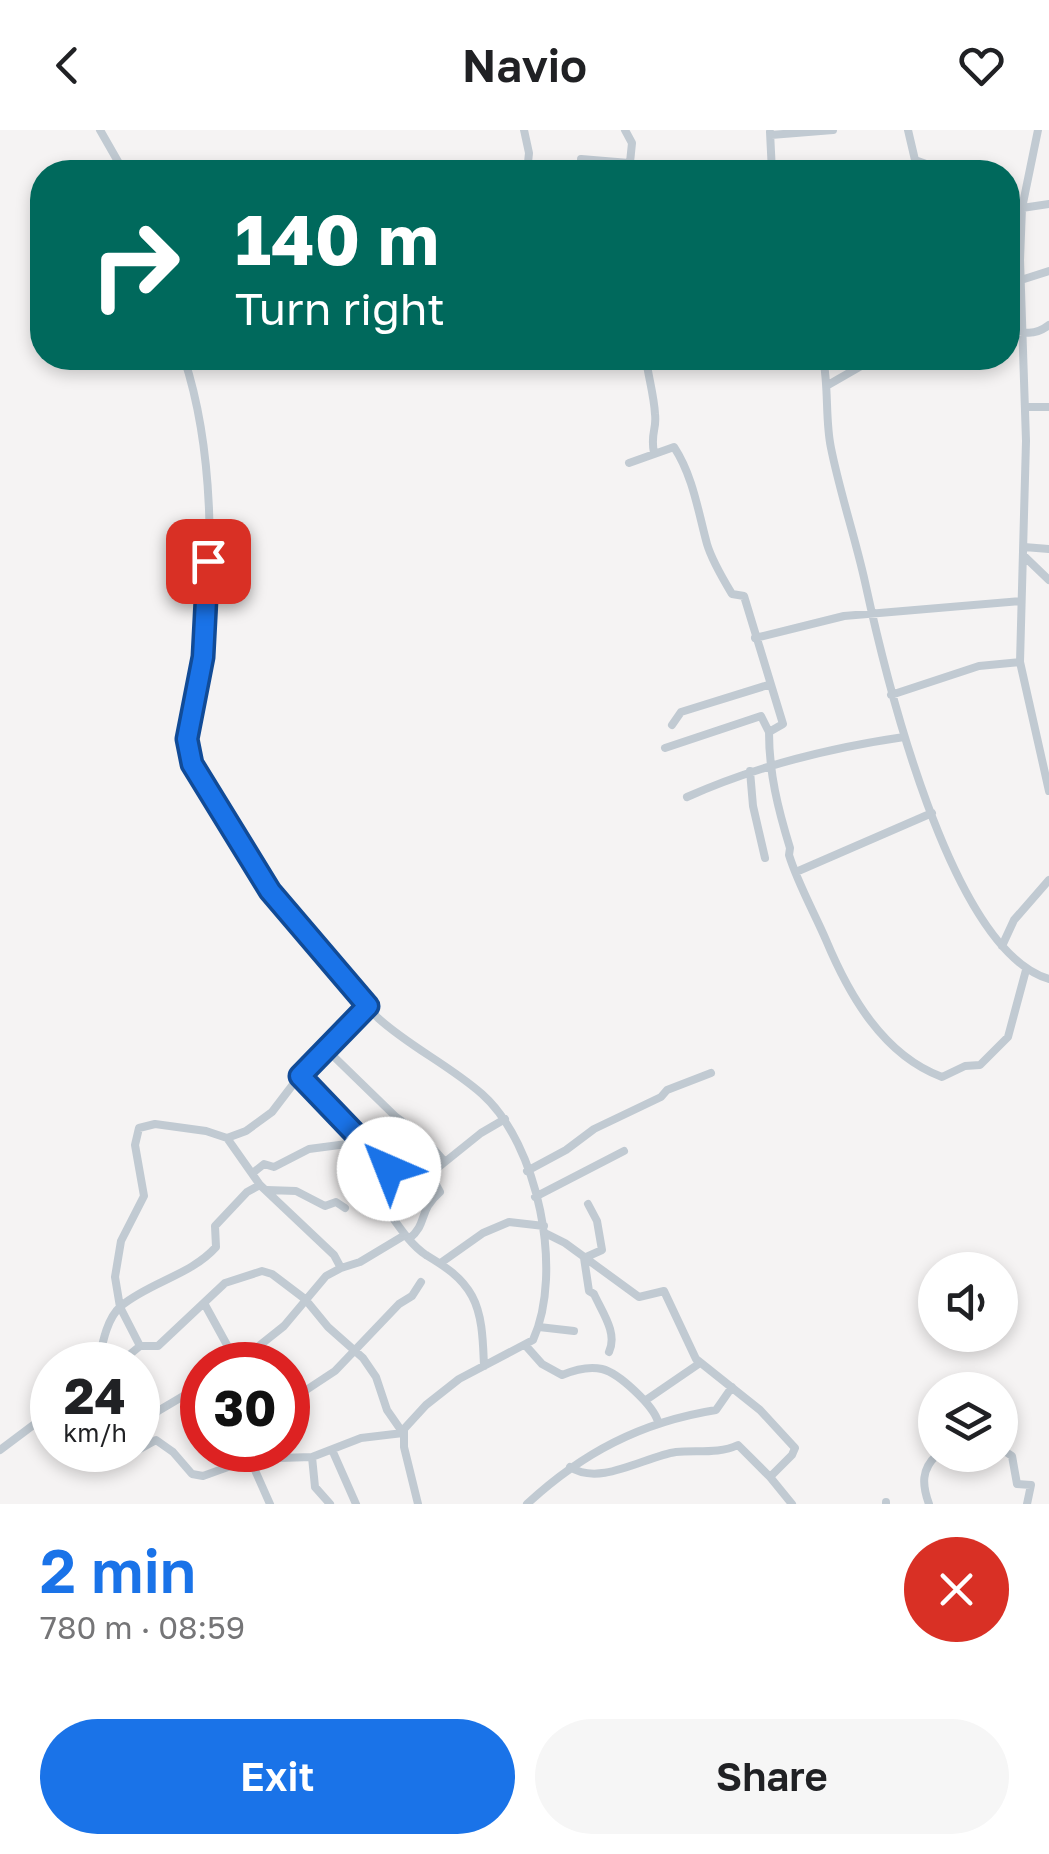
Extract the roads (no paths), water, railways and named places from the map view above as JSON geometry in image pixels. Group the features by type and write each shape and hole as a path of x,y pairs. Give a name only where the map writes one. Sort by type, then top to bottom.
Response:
{"street":[{"path":"100,130 117,160"},
{"path":"524,130 528,160"},
{"path":"612,130 625,132 632,143 630,160"},
{"path":"771,160 770,132 833,130"},
{"path":"908,130 915,160"},
{"path":"1038,130 1022,208 1025,407 1020,662 1049,792"},
{"path":"581,159 586,160"},
{"path":"1022,208 1049,204"},
{"path":"1021,280 1049,272"},
{"path":"1022,334 1049,325"},
{"path":"187,370 206,467 208,577 203,657 187,739 192,764 270,891 368,1006 405,1041 483,1095 504,1119 527,1171 545,1230 548,1280 539,1327 526,1346 444,1389 402,1433 361,1438 312,1457 315,1487 330,1504"},
{"path":"648,370 656,412 656,426 650,436 654,453"},
{"path":"825,370 830,445 892,695 932,813 966,893 1002,946 1026,970 1049,978"},
{"path":"828,385 854,370"},
{"path":"1025,407 1049,407"},
{"path":"629,463 672,446 678,452 692,484 708,545 730,591 744,596 782,724 769,732"},
{"path":"1024,552 1049,549"},
{"path":"1024,552 1049,580"},
{"path":"755,638 871,613 1022,602"},
{"path":"892,695 980,666 1020,662"},
{"path":"672,725 681,712 768,685"},
{"path":"665,748 761,716 769,732 770,767 796,872 836,966 864,1012 896,1048 930,1072 942,1077 965,1066 980,1065 992,1054 1008,1037 1026,970"},
{"path":"687,797 750,771 825,750 904,737"},
{"path":"750,771 764,858"},
{"path":"796,872 932,813"},
{"path":"1002,946 1014,920 1049,880"},
{"path":"227,1138 246,1132 272,1112 325,1048 368,1006"},
{"path":"325,1048 396,1117 421,1135 444,1161"},
{"path":"527,1171 667,1090 711,1073"},
{"path":"300,1076 376,1152 403,1186 390,1214 407,1237 426,1255 442,1262 472,1295 480,1323 484,1366"},
{"path":"265,1342 284,1326 326,1276 420,1229 424,1207 440,1192 430,1174 504,1119"},
{"path":"138,1342 120,1307 114,1278 121,1241 144,1196 136,1145 139,1128 155,1124 227,1138 264,1187 334,1255 341,1268"},
{"path":"254,1172 264,1164 274,1167 309,1149 362,1142"},
{"path":"535,1197 624,1151"},
{"path":"103,1342 120,1307 202,1262 216,1246 215,1226 246,1192 264,1187 296,1191 326,1206 336,1202 344,1208"},
{"path":"584,1258 602,1250 597,1221 588,1204"},
{"path":"442,1262 483,1233 509,1222 545,1230 639,1297 664,1291 700,1364 760,1410 794,1448 792,1455 770,1476"},
{"path":"584,1258 589,1291 594,1294 611,1334 609,1352"},
{"path":"160,1343 224,1283 262,1272 289,1285 356,1351 376,1378 386,1410 402,1433 418,1504"},
{"path":"310,1388 336,1371 398,1304 412,1296 421,1282"},
{"path":"204,1304 225,1342"},
{"path":"539,1327 574,1330"},
{"path":"526,1346 542,1364 562,1374 606,1370 646,1400 658,1422"},
{"path":"646,1400 700,1364"},
{"path":"527,1504 570,1467 607,1444 658,1422 716,1410 732,1387"},
{"path":"0,1450 30,1428"},
{"path":"160,1443 180,1459"},
{"path":"570,1467 580,1472 622,1470 674,1452 728,1449 738,1444 792,1504"},
{"path":"333,1452 356,1504"},
{"path":"256,1472 270,1504"},
{"path":"925,1472 929,1504"},
{"path":"1015,1472 1017,1484 1031,1485 1027,1504"}]}
